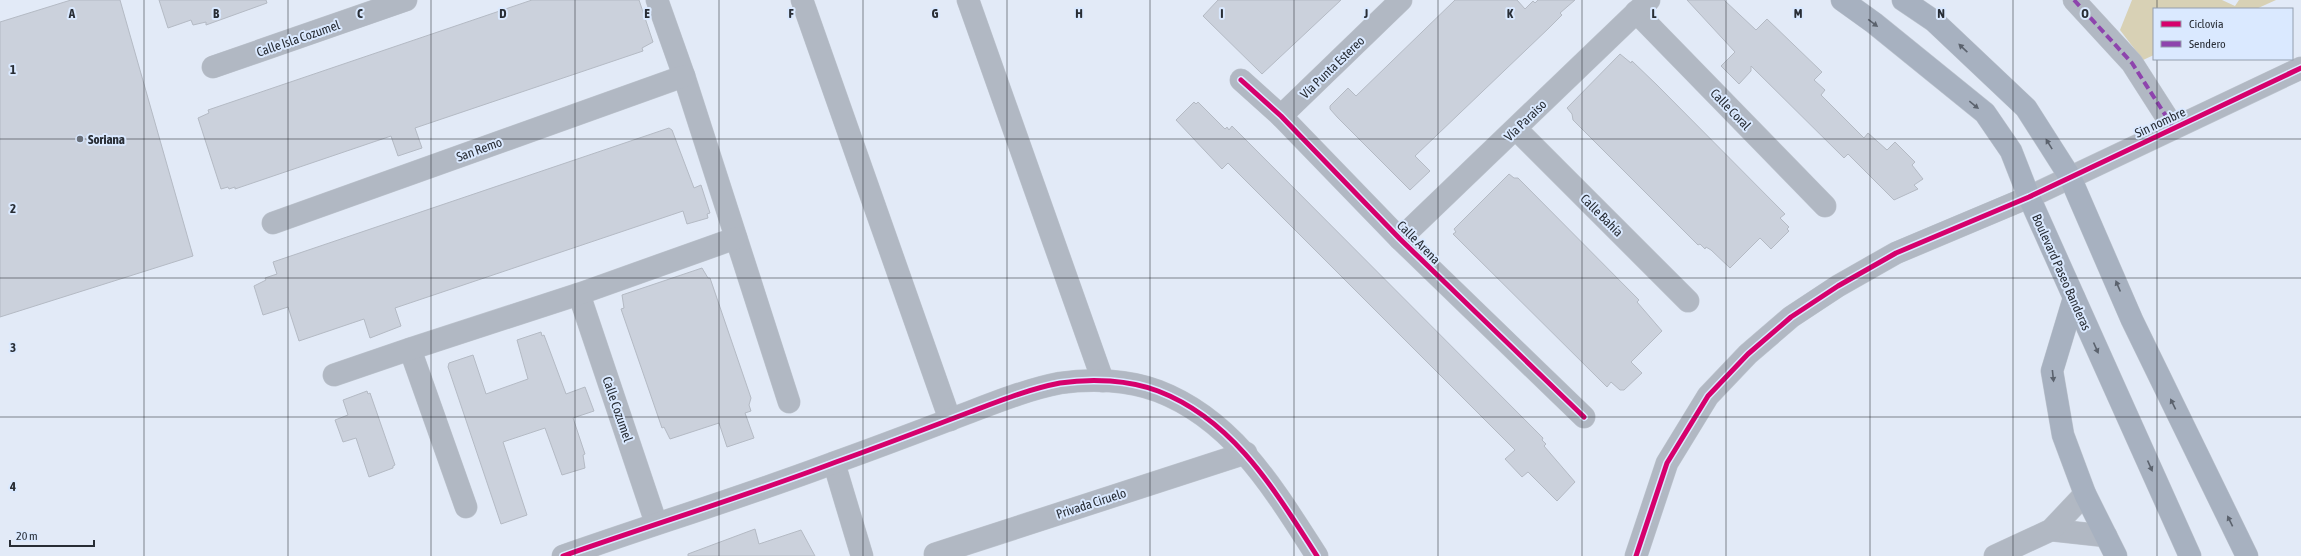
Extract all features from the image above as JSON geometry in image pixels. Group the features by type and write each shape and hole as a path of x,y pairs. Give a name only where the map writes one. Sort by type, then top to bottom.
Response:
{"main road":[{"name":"Boulevard Paseo Banderas","path":"1842,0 1874,23 1985,113 2011,151 2029,197 2190,556"},
{"path":"1903,0 1934,21 2026,108 2070,178 2132,320 2247,556"},
{"path":"2074,298 2052,371 2063,436 2085,494 2116,556"}],"street":[{"name":"Calle Isla Cozumel","path":"213,68 406,0"},
{"path":"657,0 684,76 789,402"},
{"path":"802,0 950,420"},
{"path":"968,0 1103,381"},
{"name":"Vía Punta Estereo","path":"1281,116 1401,0"},
{"path":"2074,0 2132,63 2173,127"},
{"name":"Vía Paraiso","path":"1400,239 1516,129 1642,6"},
{"name":"Calle Coral","path":"1642,6 1825,206"},
{"name":"Sin nombre","path":"1636,556 1667,462 1708,396 1748,354 1791,317 1851,278 1896,253 2029,197 2173,127 2301,68"},
{"name":"San Remo","path":"273,223 684,76"},
{"name":"Calle Arena","path":"1241,80 1281,116 1400,239 1584,417"},
{"name":"Calle Bahía","path":"1516,129 1688,301"},
{"path":"334,376 410,349 579,294 736,238"},
{"name":"Calle Cozumel","path":"579,294 656,523"},
{"path":"410,349 466,507"},
{"path":"562,556 834,463 1014,396 1061,383 1103,381 1129,384 1158,391 1185,403 1215,423 1246,453 1282,502 1317,556"},
{"name":"Privada Ciruelo","path":"935,554 1246,453"},
{"path":"834,463 862,556"},
{"path":"1995,556 2051,530 2085,494"},
{"path":"2051,530 2106,536"}],"shaded area":[{"path":"2132,0 2222,0 2235,6 2239,0 2276,0 2258,8 2153,8 2153,55 2143,60 2120,30"}],"building":[{"name":"Soriana","path":"71,0 120,0 193,256 0,317 0,22"},
{"path":"159,0 266,0 267,3 206,25 206,22 193,25 191,20 168,28"},
{"path":"532,0 639,0 653,42 642,48 643,51 415,128 422,148 398,156 391,136 235,189 235,187 229,189 228,187 221,189 198,118 209,113 208,110"},
{"path":"1218,0 1341,0 1262,74 1203,16"},
{"path":"1455,0 1517,0 1525,9 1533,1 1535,3 1538,0 1575,0 1560,13 1562,15 1549,28 1415,156 1430,171 1410,190 1338,118 1330,109 1330,106 1348,88 1356,96"},
{"path":"1687,0 1724,0 1756,30 1767,19 1822,72 1814,80 1825,90 1821,95 1864,138 1868,133 1887,150 1895,142 1915,162 1912,165 1923,179 1914,185 1918,189 1894,200 1848,154 1844,158 1751,66 1751,71 1739,84 1721,66 1735,52"},
{"path":"1620,54 1631,63 1632,61 1657,85 1785,214 1780,218 1789,227 1787,229 1789,231 1771,249 1760,238 1730,268 1711,250 1706,247 1705,249 1700,244 1698,245 1573,120 1572,114 1567,108"},
{"path":"1194,102 1196,104 1198,102 1225,129 1227,127 1229,130 1232,126 1543,438 1542,440 1546,444 1544,446 1575,482 1557,501 1528,472 1522,477 1505,459 1515,450 1228,163 1222,169 1176,120"},
{"path":"669,128 672,130 694,188 701,185 710,213 707,214 708,218 687,224 683,211 395,308 401,326 370,338 364,319 299,341 288,307 263,315 254,286 266,280 265,278 277,274 273,262"},
{"path":"1509,174 1514,178 1518,178 1639,300 1637,302 1662,331 1631,362 1642,373 1624,390 1620,390 1611,382 1607,387 1453,234 1456,232 1454,229"},
{"path":"702,268 708,278 710,278 751,398 749,405 751,411 745,413 754,438 727,447 719,423 670,439 664,427 662,428 621,309 624,308 622,295"},
{"path":"541,332 542,336 544,335 566,394 585,387 594,411 573,418 585,454 583,455 585,468 562,475 545,428 503,442 527,515 501,524 448,367 449,363 473,355 486,394 528,379 517,340"},
{"path":"367,391 368,394 370,393 395,465 393,468 369,477 356,438 343,442 335,420 348,415 343,400"},
{"path":"755,529 759,544 801,530 815,556 688,556 688,554"}],"marked path":[{"path":"2074,0 2132,63 2173,127"}],"cycle path":[{"path":"1636,556 1667,463 1708,396 1748,354 1791,317 1838,286 1896,253 2029,197 2301,68"},
{"path":"1241,80 1281,116 1400,239 1584,417"},
{"path":"563,556 802,474 1026,392 1060,383 1097,380 1123,382 1147,387 1185,404 1209,420 1231,439 1250,460 1285,507 1317,556"}],"place":[{"name":"Soriana","path":"80,139"}]}
